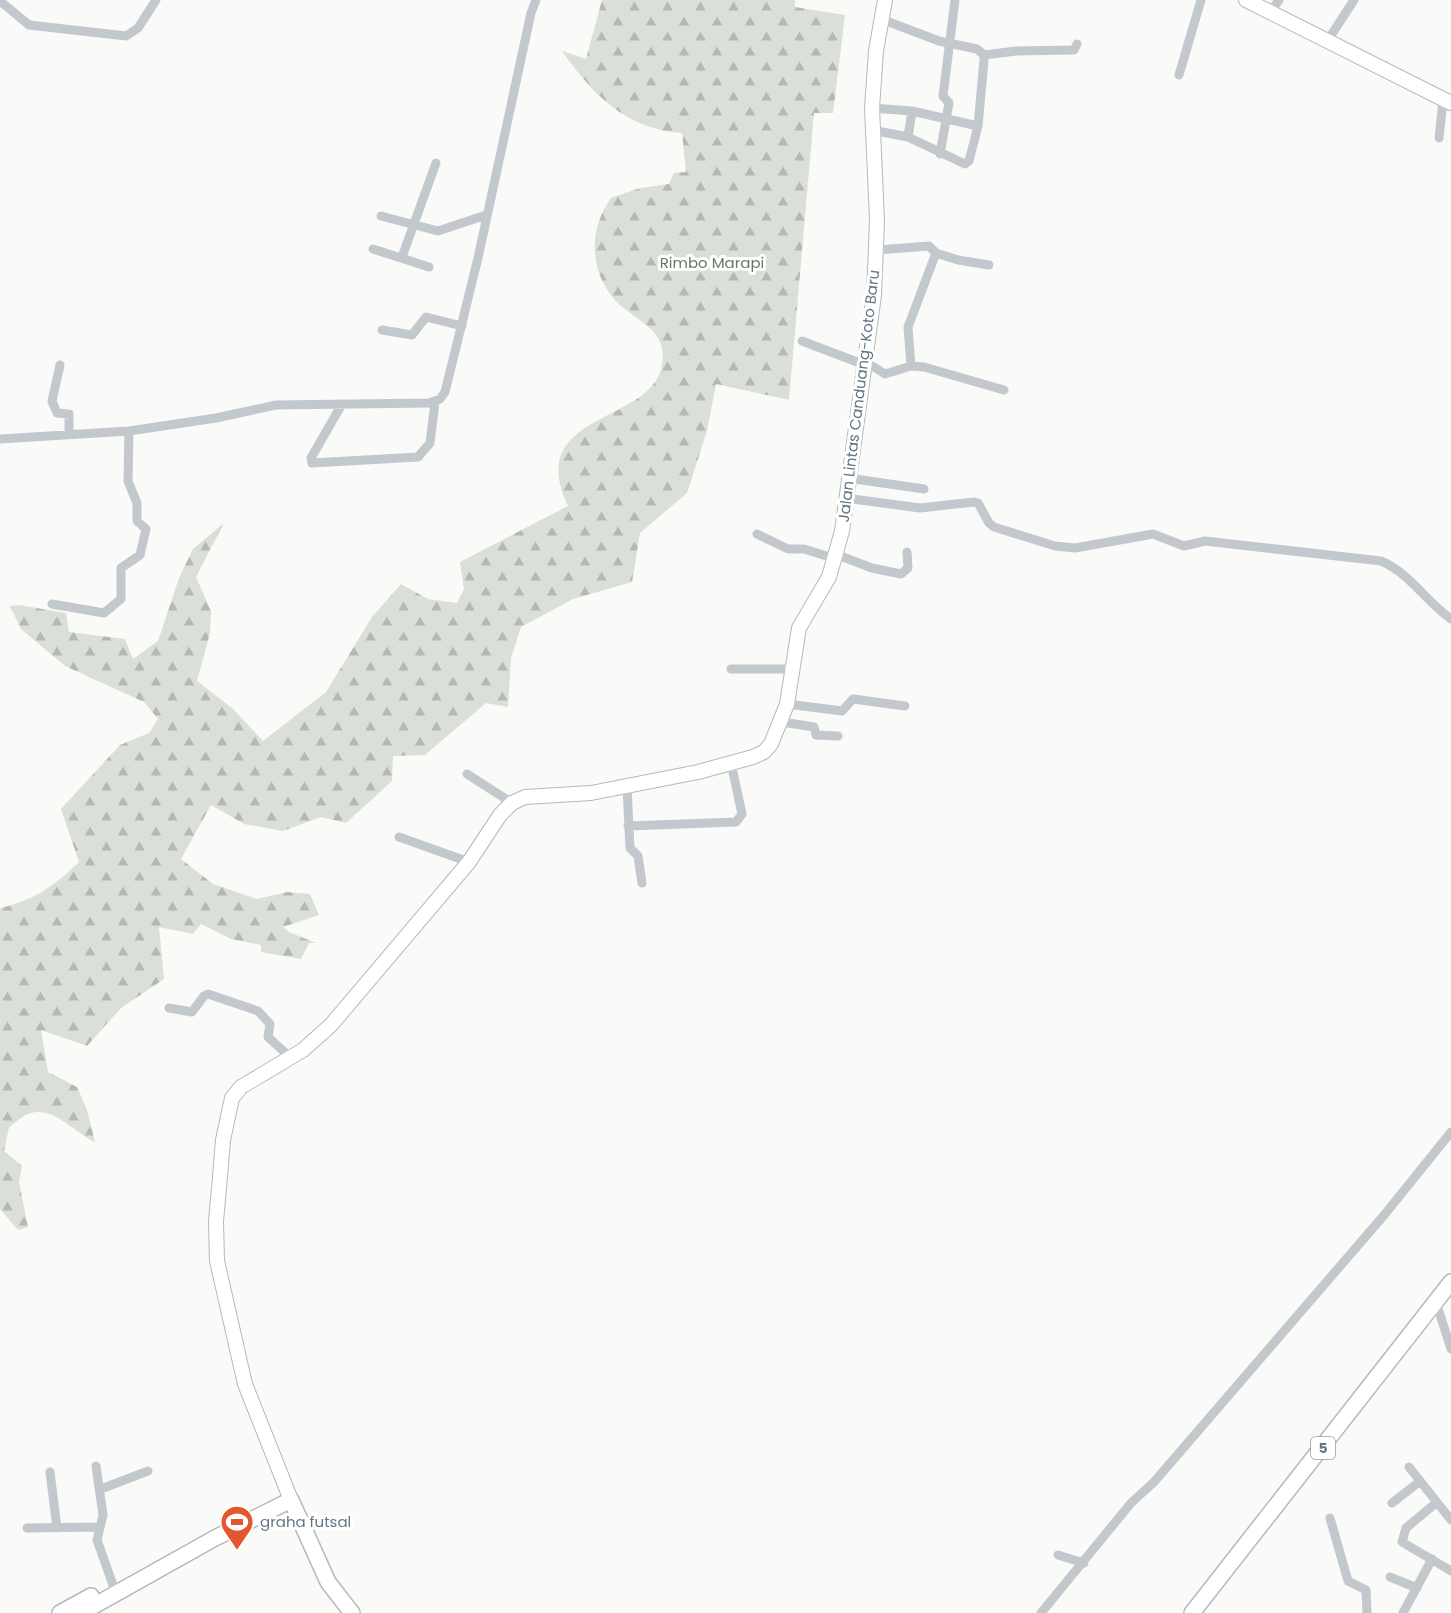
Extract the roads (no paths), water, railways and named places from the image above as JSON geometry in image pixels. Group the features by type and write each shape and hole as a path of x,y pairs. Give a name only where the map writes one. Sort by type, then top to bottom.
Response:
{"highway":[{"name":"5","path":"1192,1613 1305,1472 1406,1336 1451,1282"},
{"path":"60,1613 290,1496"},
{"path":"81,1613 290,1496"},
{"path":"290,1496 328,1582 352,1613"}],"main road":[{"name":"Jalan Lintas Canduang-Koto Baru","path":"512,803 525,797 575,795 627,787 737,762 768,748 782,722 799,628 829,577 842,531 866,364 877,250 872,108 885,0"},
{"path":"1246,0 1275,6 1328,40 1447,101"},
{"path":"290,1496 252,1403 239,1360 217,1261 216,1235 224,1140 232,1098 241,1087 303,1050 331,1025 469,862 500,815 512,803"}],"street":[{"path":"0,1 29,25 126,36 138,28 156,0"},
{"path":"0,439 129,431 216,418 268,406 435,402 445,393 462,326 536,0"},
{"path":"940,154 949,103 943,96 955,0"},
{"path":"1179,75 1201,0"},
{"path":"1328,40 1354,0"},
{"path":"881,19 950,44 977,49 984,55 1016,51 1074,50 1077,44"},
{"path":"872,130 908,136 940,154 965,164 969,161 978,126 984,55"},
{"path":"1439,138 1447,101"},
{"path":"872,108 912,111 978,126"},
{"path":"908,136 912,111"},
{"path":"402,258 436,163"},
{"path":"381,216 438,231 486,215"},
{"path":"877,250 929,246 936,253 964,262 989,265"},
{"path":"373,249 429,267"},
{"path":"911,366 908,327 936,253"},
{"path":"382,330 412,334 423,319 430,317 462,326"},
{"path":"802,341 866,364 885,374 911,366 924,367 1005,390"},
{"path":"60,365 52,403 57,413 69,414 69,433"},
{"path":"342,404 310,458 312,463 418,457 430,443 435,402"},
{"path":"52,604 104,614 121,599 121,568 140,555 146,529 138,523 136,503 128,482 129,431"},
{"path":"848,478 924,489"},
{"path":"845,498 920,507 974,502 978,503 989,523 994,527 1055,546 1093,546 1153,534 1184,546 1205,541 1382,561 1394,566 1432,606 1451,620"},
{"path":"757,534 788,549 801,549 834,556 901,574 908,568 907,552"},
{"path":"731,669 791,669"},
{"path":"787,704 842,711 853,699 905,706"},
{"path":"782,722 814,727 816,735 838,736"},
{"path":"628,826 736,822 742,814 737,762"},
{"path":"467,774 512,803"},
{"path":"627,787 630,851 638,856 642,883"},
{"path":"399,837 469,862"},
{"path":"169,1008 192,1012 208,994 258,1011 270,1024 268,1037 290,1057"},
{"path":"1041,1613 1131,1503 1154,1482 1348,1258 1451,1132"},
{"path":"1436,1302 1451,1349"},
{"path":"96,1466 103,1515 97,1540 113,1585"},
{"path":"1409,1467 1451,1520"},
{"path":"101,1489 148,1471"},
{"path":"50,1472 57,1528"},
{"path":"1392,1503 1419,1482"},
{"path":"1436,1503 1406,1528 1402,1535 1402,1542 1451,1571"},
{"path":"1330,1518 1348,1581 1366,1590 1367,1613"},
{"path":"27,1528 100,1527"},
{"path":"1058,1555 1084,1563"},
{"path":"1403,1613 1432,1559"},
{"path":"1390,1576 1418,1588"}],"place":[{"name":"graha futsal","path":"237,1551"}],"park label":[{"name":"Rimbo Marapi","path":"712,263"}]}
